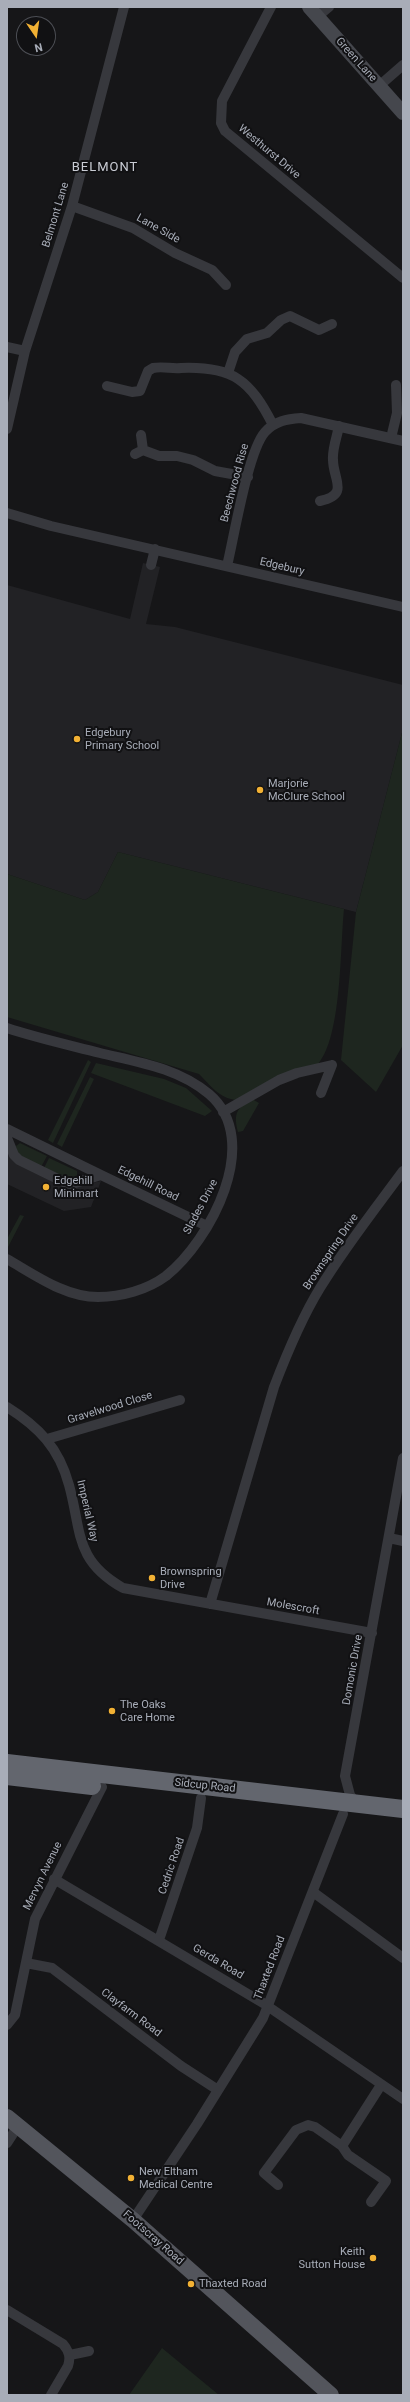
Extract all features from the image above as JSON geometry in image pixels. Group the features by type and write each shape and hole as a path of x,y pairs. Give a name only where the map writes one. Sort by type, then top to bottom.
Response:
{"highway":[{"name":"Sidcup Road","path":"7,1763 350,1809 403,1821"},
{"name":"Sidcup Road","path":"7,1776 201,1798 350,1809 403,1809"}],"main road":[{"name":"Green Lane","path":"313,12 403,113"},
{"name":"Footscray Road","path":"12,2121 133,2220 331,2395"}],"street":[{"name":"Belmont Lane","path":"7,429 25,351 72,206 124,7"},
{"name":"Westhurst Drive","path":"270,7 222,101 221,123 225,131 403,278"},
{"path":"313,12 329,7"},
{"path":"379,86 403,65"},
{"name":"Lane Side","path":"72,206 133,228 175,253 212,270 226,285"},
{"path":"228,373 235,352 247,339 267,333 281,320 290,316 320,330 332,324"},
{"path":"7,347 25,351"},
{"path":"107,386 132,392 140,391 148,371 153,368 162,366 179,369 212,368 228,373 252,390 273,425 284,420 301,418 403,441"},
{"path":"391,438 400,400 396,385"},
{"name":"Beechwood Rise","path":"227,566 253,453 258,442 273,425"},
{"path":"320,501 332,498 337,492 338,485 332,459 339,426"},
{"path":"141,435 139,452 158,456 177,456 193,460 215,470 248,477"},
{"name":"Edgebury","path":"7,513 403,608"},
{"path":"151,565 155,549"},
{"name":"Slades Drive","path":"7,1028 150,1065 182,1076 211,1096 222,1112 229,1127 233,1160 225,1190 206,1226 187,1254 165,1276 140,1290 124,1294 98,1297 73,1294 7,1259"},
{"path":"222,1112 279,1080 297,1073 332,1065 321,1093"},
{"name":"Edgehill Road","path":"7,1129 206,1226"},
{"name":"Edgehill Road","path":"7,1138 14,1155 19,1160 66,1183 72,1184 101,1175"},
{"name":"Brownspring Drive","path":"210,1604 274,1387 289,1351 307,1312 331,1270 403,1171"},
{"name":"Gravelwood Close","path":"47,1439 180,1400"},
{"name":"Imperial Way","path":"7,1407 30,1421 47,1439 60,1460 69,1485 84,1551 90,1561 101,1573 123,1588 210,1604"},
{"name":"Domonic Drive","path":"350,1809 350,1795 345,1776 403,1458"},
{"path":"389,1538 403,1541"},
{"name":"Molescroft","path":"210,1604 372,1633"},
{"name":"Mervyn Avenue","path":"7,2026 15,2015 35,1919 102,1787"},
{"name":"Cedric Road","path":"159,1940 198,1828 201,1798"},
{"name":"Thaxted Road","path":"133,2220 263,2018 313,1892 350,1809"},
{"name":"Gerda Road","path":"54,1879 268,2006 403,2099"},
{"path":"313,1892 403,1958"},
{"name":"Clayfarm Road","path":"26,1963 52,1968 181,2066 218,2090"},
{"path":"342,2146 381,2085"},
{"path":"7,2143 12,2121"},
{"path":"278,2185 264,2173 296,2130 302,2126 315,2127 342,2146 348,2155 386,2181 371,2202"},
{"path":"7,2310 63,2344 70,2355 68,2366 51,2395"},
{"path":"70,2355 89,2351"}],"shaded area":[{"path":"143,563 160,567 146,624 175,627 403,685 403,729 356,912 118,852 98,892 85,900 7,874 7,585 130,619"},
{"path":"403,729 403,1045 376,1092 341,1060 356,912"},
{"path":"118,852 344,909 336,1013 332,1033 326,1051 318,1064 236,1100 220,1094 199,1074 7,1017 7,874 85,900 98,892"},
{"path":"88,1060 91,1062 53,1143 48,1140"},
{"path":"96,1063 164,1079 186,1088 212,1111 205,1116 91,1073"},
{"path":"90,1077 94,1079 62,1147 57,1144"},
{"path":"252,1099 259,1103 243,1131 238,1132 236,1116 240,1108"},
{"path":"20,1143 47,1156 41,1167 19,1154 16,1146"},
{"path":"7,1147 69,1188 101,1181 91,1207 64,1211 7,1184"},
{"path":"49,1158 77,1171 77,1175 69,1178 60,1177 44,1168"},
{"path":"20,1215 24,1216 7,1249 7,1239"},
{"path":"162,2348 219,2395 129,2395"}],"place":[{"name":"Edgebury Primary School","path":"77,739"},
{"name":"Marjorie McClure School","path":"260,790"},
{"name":"Edgehill Minimart","path":"46,1187"},
{"name":"Brownspring Drive","path":"152,1578"},
{"name":"The Oaks Care Home","path":"112,1711"},
{"name":"New Eltham Medical Centre","path":"131,2178"},
{"name":"Keith Sutton House","path":"373,2258"},
{"name":"Thaxted Road","path":"191,2284"}],"district":[{"name":"BELMONT","path":"105,168"}]}
